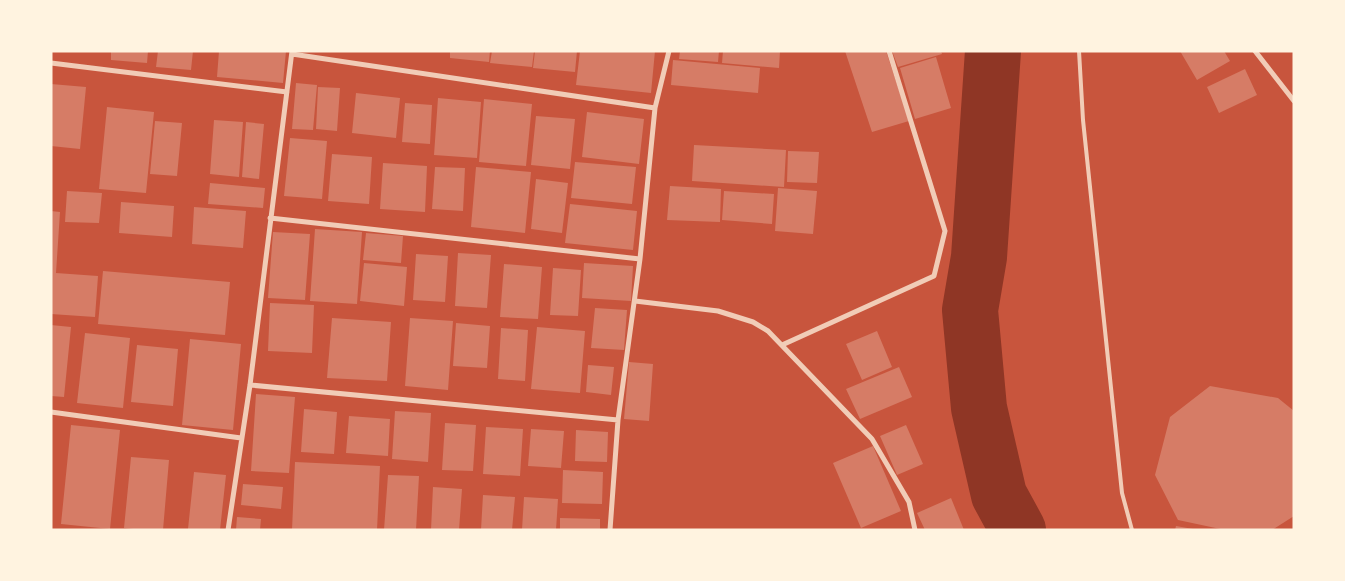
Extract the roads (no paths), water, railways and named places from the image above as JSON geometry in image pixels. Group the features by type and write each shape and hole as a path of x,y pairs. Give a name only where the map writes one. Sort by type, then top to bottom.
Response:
{"street":[{"path":"610,530 618,420 640,259 655,108 669,51"},
{"path":"782,345 934,276 945,230 889,51"},
{"path":"1256,51 1294,101"},
{"path":"228,530 250,385 292,53 655,108"},
{"path":"51,63 287,92"},
{"path":"270,218 640,259"},
{"path":"635,301 718,311 752,322 768,331 872,439 909,502 915,530"},
{"path":"250,385 618,420"},
{"path":"51,412 242,438"}],"lane":[{"path":"1079,51 1083,120 1122,494 1132,530"}],"waterway":[{"path":"993,51 979,257 970,310 979,408 999,495 1018,530"}]}
